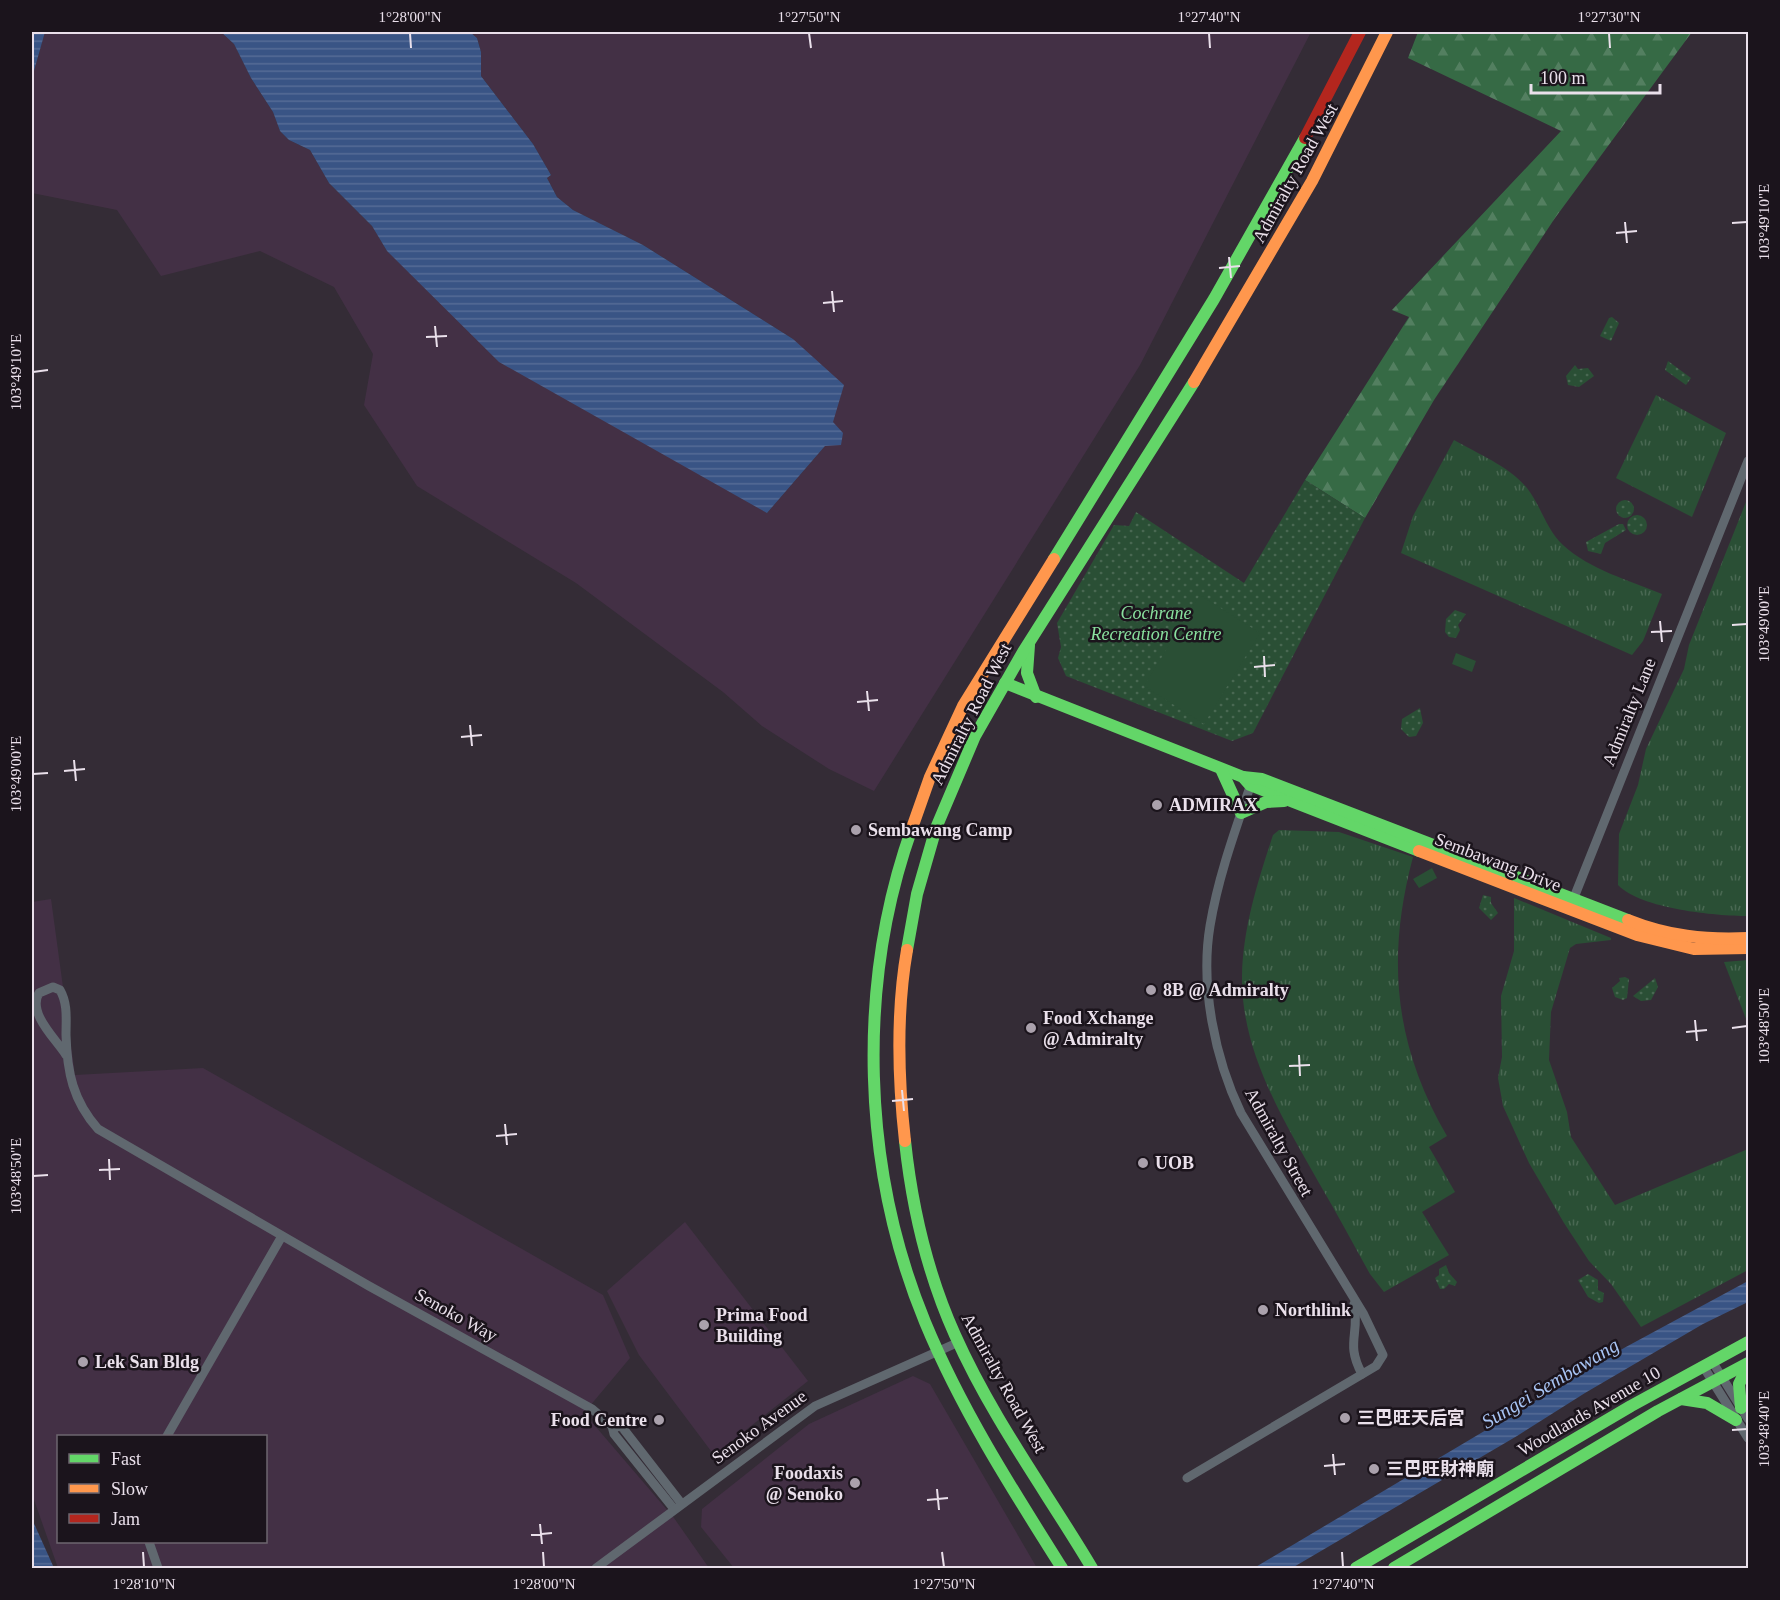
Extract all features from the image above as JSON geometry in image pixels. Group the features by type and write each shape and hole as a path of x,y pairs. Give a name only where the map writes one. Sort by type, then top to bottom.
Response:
{"main road":[{"name":"Admiralty Road West","path":"1062,1569 1008,1482 937,1351 908,1274 888,1201 878,1128 874,1034 880,960 893,889 915,812 941,749 971,693 1239,259 1360,32"},
{"name":"Admiralty Road West","path":"1092,1569 993,1408 959,1342 939,1295 924,1242 908,1165 900,1089 901,990 916,900 940,818 960,768 1005,683 1029,640 1172,417 1299,207 1358,95 1387,32"},
{"path":"1029,640 1027,673 1036,697"},
{"path":"971,693 996,679 1005,683"},
{"name":"Sembawang Drive","path":"1005,683 1571,904 1660,942 1694,949 1749,948"},
{"path":"1221,769 1241,813 1266,802 1291,801"},
{"name":"Sembawang Drive","path":"1249,779 1291,801 1571,904 1658,932 1711,940 1749,938"},
{"name":"Woodlands Avenue 10","path":"1356,1569 1614,1415 1749,1342"},
{"path":"1681,1399 1707,1403 1742,1416 1739,1384 1749,1364"},
{"name":"Woodlands Avenue 10","path":"1395,1568 1454,1536 1681,1399 1749,1364"}],"street":[{"name":"Admiralty Lane","path":"1571,904 1749,461"},
{"name":"Admiralty Street","path":"1187,1478 1362,1374 1380,1362 1383,1355 1374,1332 1353,1302 1241,1113 1227,1080 1215,1037 1209,982 1209,927 1249,779"},
{"name":"Senoko Way","path":"66,1055 41,1021 37,1009 39,993 53,987 60,990 66,1005 66,1055 72,1088 80,1107 98,1129 282,1236 592,1408 612,1426 614,1434 678,1506"},
{"path":"168,1435 282,1236"},
{"name":"Admiralty Street","path":"1353,1302 1357,1317 1352,1352 1362,1374"},
{"name":"Senoko Avenue","path":"596,1569 815,1406 959,1342"},
{"path":"1707,1364 1742,1416 1749,1438"},
{"path":"149,1543 158,1569"}],"shaded area":[{"path":"45,32 221,32 234,44 251,78 273,112 280,131 289,140 310,150 329,183 372,226 387,251 767,513 825,446 833,422 793,339 643,245 573,210 557,197 547,178 551,175 533,144 481,76 481,52 477,38 470,32 1311,32 1140,365 874,791 829,769 762,726 723,692 576,583 417,486 364,405 373,354 334,287 260,251 161,276 117,210 32,193 32,78"},
{"path":"51,899 75,1075 203,1068 603,1295 630,1358 584,1413 674,1518 709,1568 58,1568 32,1494 32,902"},
{"path":"685,1222 808,1381 714,1455 639,1355 607,1291"},
{"path":"913,1376 930,1384 1037,1568 734,1568 701,1527 702,1509 809,1424"}],"green space":[{"path":"1418,32 1692,32 1555,218 1434,400 1365,518 1305,480 1409,317 1392,310 1561,131 1408,58"},
{"path":"1612,317 1619,323 1611,341 1600,336 1609,318"},
{"path":"1668,361 1691,378 1686,385 1665,370"},
{"path":"1575,365 1578,369 1588,368 1594,376 1579,387 1568,385 1566,376"},
{"path":"1656,395 1726,433 1692,517 1616,478"},
{"path":"1454,440 1493,461 1520,480 1532,495 1557,539 1574,554 1610,574 1662,594 1643,641 1632,655 1401,553 1413,516"},
{"name":"Cochrane Recreation Centre","path":"1305,480 1365,518 1253,733 1232,741 1066,676 1058,658 1061,647 1057,623 1114,525 1129,526 1136,512 1244,583"},
{"path":"1748,497 1748,916 1717,915 1644,900 1618,885 1619,834 1638,785 1646,749 1684,669 1689,645"},
{"path":"1621,500 1629,500 1634,505 1632,516 1621,518 1616,513 1616,505"},
{"path":"1637,515 1644,518 1647,525 1644,532 1637,535 1630,532 1627,525 1630,518"},
{"path":"1623,524 1626,530 1605,543 1601,554 1588,551 1586,542"},
{"path":"1200,595 1260,633 1204,724 1144,686"},
{"path":"1455,610 1466,614 1458,625 1460,630 1456,638 1449,637 1445,632 1446,619"},
{"path":"1456,653 1476,661 1472,672 1452,664"},
{"path":"1420,708 1423,723 1416,736 1409,737 1401,729 1402,719"},
{"path":"1279,830 1339,832 1413,857 1399,930 1400,1000 1406,1034 1416,1068 1429,1102 1447,1136 1429,1147 1455,1192 1422,1212 1449,1255 1384,1292 1370,1274 1279,1109 1256,1058 1249,1031 1242,976 1245,940 1262,870 1273,835"},
{"path":"1432,868 1437,878 1419,888 1413,879"},
{"path":"1483,895 1491,897 1491,903 1498,913 1491,920 1479,908"},
{"path":"1514,898 1611,938 1611,940 1576,944 1570,948 1551,1012 1549,1060 1567,1112 1571,1137 1615,1205 1748,1149 1748,1270 1641,1327 1611,1284 1589,1261 1564,1223 1529,1163 1503,1106 1498,1078 1502,1057 1501,996 1514,951"},
{"path":"1748,960 1748,1024 1724,962"},
{"path":"1619,978 1629,979 1627,998 1623,1000 1615,997 1612,988 1620,981"},
{"path":"1655,978 1658,987 1651,1000 1641,1001 1633,996"},
{"path":"1446,1265 1449,1273 1457,1282 1455,1286 1449,1284 1444,1289 1440,1289 1435,1278 1439,1275 1439,1269"},
{"path":"1588,1274 1598,1280 1598,1290 1604,1293 1603,1302 1599,1303 1588,1297 1578,1280"}],"water":[{"path":"32,32 45,32 32,78"},
{"path":"221,32 470,32 477,38 481,52 481,76 533,144 551,175 547,178 557,197 573,210 643,245 793,339 844,385 833,422 843,433 841,445 825,446 767,513 499,362 387,251 372,226 329,183 310,150 289,140 280,131 273,112 251,78 234,44"},
{"path":"1748,1281 1748,1302 1703,1324 1292,1568 1254,1568 1624,1348"},
{"path":"32,1519 54,1568 32,1568"}],"traffic: fast":[{"path":"1054,559 1214,299 1305,138"},
{"path":"907,950 917,894 936,828 975,736 1023,652 1194,382"},
{"path":"1029,645 1027,673 1036,697"},
{"path":"1005,683 1243,777 1250,785 1419,851"},
{"path":"1221,769 1241,813 1266,802 1284,801"},
{"path":"1243,777 1262,779 1628,920"},
{"path":"912,828 894,888 882,950 875,1013 874,1076 878,1140 889,1202 904,1263 939,1354 988,1448 1062,1568"},
{"path":"905,1141 912,1191 929,1265 955,1335 1002,1425 1092,1568"},
{"path":"1356,1568 1631,1406 1748,1342"},
{"path":"1394,1568 1658,1411 1748,1363"},
{"path":"1741,1408 1739,1384 1748,1366"},
{"path":"1681,1399 1707,1403 1736,1420"}],"traffic: slow":[{"path":"1194,382 1312,181 1387,32"},
{"path":"912,828 930,777 963,706 1054,559"},
{"path":"1419,851 1637,935 1694,949 1748,948"},
{"path":"1628,920 1687,936 1748,938"},
{"path":"905,1141 899,1045 903,974 907,950"}],"traffic: jam":[{"path":"1305,138 1360,32"}],"place":[{"name":"ADMIRAX","path":"1157,805"},
{"name":"Sembawang Camp","path":"856,830"},
{"name":"8B @ Admiralty","path":"1151,990"},
{"name":"Food Xchange @ Admiralty","path":"1031,1028"},
{"name":"UOB","path":"1143,1163"},
{"name":"Northlink","path":"1263,1310"},
{"name":"Prima Food Building","path":"704,1325"},
{"name":"Lek San Bldg","path":"83,1362"},
{"name":"三巴旺天后宮","path":"1345,1418"},
{"name":"Food Centre","path":"659,1420"},
{"name":"三巴旺財神廟","path":"1374,1469"},
{"name":"Foodaxis @ Senoko","path":"855,1483"}],"water label":[{"name":"Sungei Sembawang","path":"1550,1383"}]}
